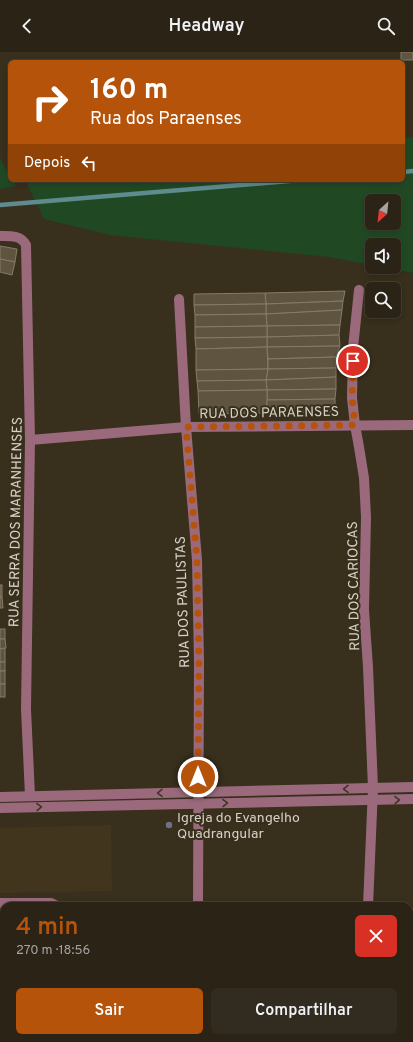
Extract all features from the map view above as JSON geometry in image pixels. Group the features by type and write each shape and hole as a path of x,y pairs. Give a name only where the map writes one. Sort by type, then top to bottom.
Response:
{"street":[{"name":"RUA SERRA DOS MARANHENSES","path":"0,236 18,237 25,242 26,248 30,440 26,709 30,796"},
{"name":"RUA DOS CARIOCAS","path":"359,290 353,348 352,398 364,478 366,517 364,610 373,788 368,902"},
{"name":"RUA DOS PAULISTAS","path":"178,299 186,427 197,560 199,662 198,902"},
{"name":"RUA DOS PARAENSES","path":"30,440 186,427 413,425"},
{"path":"0,797 413,787"},
{"path":"0,808 413,799"}],"shaded area":[{"path":"111,825 112,891 0,893 0,828"}],"green space":[{"path":"413,137 413,273 401,271 401,238 365,238 365,264 329,257 110,235 44,219 26,182 405,182 405,138"},
{"path":"0,158 8,172 8,182 13,182 16,186 0,189"}],"building":[{"path":"401,52 413,52 413,60 401,60"},
{"path":"0,246 17,249 15,262 0,259"},
{"path":"0,259 15,262 12,275 0,272"},
{"path":"345,291 343,301 266,304 265,293"},
{"path":"265,293 266,304 194,305 194,294"},
{"path":"343,301 342,310 266,314 266,304"},
{"path":"266,304 266,314 195,315 194,305"},
{"path":"342,310 340,325 267,326 266,314"},
{"path":"266,314 267,326 195,327 195,315"},
{"path":"340,325 339,335 267,337 267,326"},
{"path":"267,326 267,337 195,338 195,327"},
{"path":"339,335 340,346 267,347 267,337"},
{"path":"267,337 267,347 196,349 195,338"},
{"path":"340,346 336,357 268,359 267,347"},
{"path":"267,347 268,369 196,370 196,349"},
{"path":"336,357 336,368 268,369 268,359"},
{"path":"336,368 336,377 266,380 268,369"},
{"path":"268,369 266,380 197,381 196,370"},
{"path":"336,377 336,389 267,390 266,380"},
{"path":"266,380 267,390 198,391 197,381"},
{"path":"336,389 335,399 267,400 267,390"},
{"path":"267,390 267,413 199,414 198,391"},
{"path":"335,399 335,412 267,413 267,400"},
{"path":"0,585 2,585 2,597 0,597"},
{"path":"0,597 2,597 3,608 0,608"},
{"path":"0,629 5,629 5,639 0,639"},
{"path":"0,639 5,639 6,648 0,649"},
{"path":"5,648 5,662 0,662 0,649"},
{"path":"0,662 5,662 5,671 0,671"},
{"path":"0,671 5,671 5,684 0,684"},
{"path":"0,684 5,684 5,697 0,697"}],"waterway":[{"path":"405,172 413,171"},
{"path":"0,205 277,182"}],"place":[{"name":"Igreja do Evangelho Quadrangular","path":"169,825"}],"route":[{"path":"198,777 199,662 197,560 186,427 355,425 352,398 353,361"}]}
